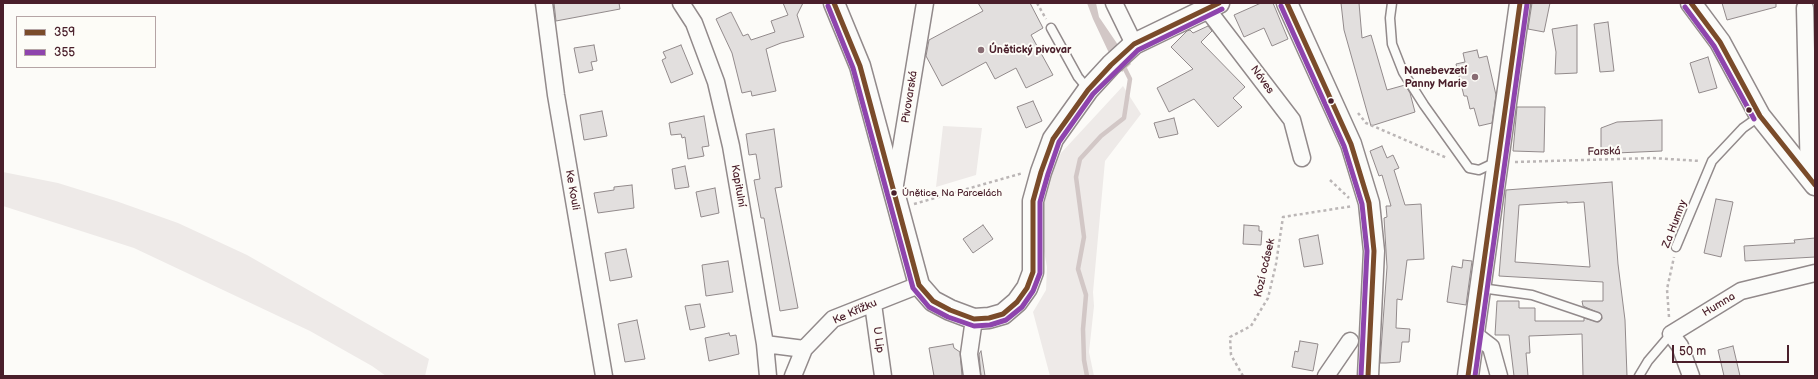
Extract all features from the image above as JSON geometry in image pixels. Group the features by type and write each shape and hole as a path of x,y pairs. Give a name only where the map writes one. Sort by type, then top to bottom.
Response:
{"street":[{"name":"Ke Kouli","path":"544,3 556,95 604,376"},
{"name":"Kapitulní","path":"681,3 694,23 716,82 731,146 765,344 768,376"},
{"path":"834,3 860,66 919,285 933,301 950,310 974,319 989,318 1003,314 1018,302 1028,288 1033,272 1033,202 1041,172 1053,139 1088,90 1111,65 1134,44 1213,6"},
{"name":"Pivovarská","path":"896,201 925,3"},
{"path":"1114,3 1134,44"},
{"path":"1287,3 1351,144 1369,203 1374,252 1368,376"},
{"path":"1468,376 1520,3"},
{"path":"1692,3 1720,42 1760,116 1812,182"},
{"name":"Náves","path":"1213,6 1292,120 1302,158"},
{"path":"1805,8 1812,182"},
{"name":"Humna","path":"1671,334 1742,291 1815,273"},
{"name":"Ke Křížku","path":"793,376 804,349 833,319 919,285"},
{"name":"U Lip","path":"873,304 883,376"},
{"path":"972,376 969,354 974,319"},
{"path":"1474,334 1491,347 1499,376"},
{"path":"1671,334 1680,346 1691,376"},
{"path":"1326,376 1350,341"},
{"path":"765,344 804,349"}],"lane":[{"path":"1392,3 1390,18 1392,44 1403,72 1424,105 1469,168 1479,170 1497,162"},
{"path":"1051,28 1078,77 1088,90"},
{"name":"Za Humny","path":"1676,247 1712,161 1743,128 1760,116"},
{"path":"1481,288 1532,295 1597,317"},
{"path":"1639,376 1648,361 1671,334"}],"path":[{"path":"1037,3 1051,28"},
{"path":"1356,111 1366,123 1469,168"},
{"name":"Farská","path":"1497,162 1653,158 1712,161"},
{"path":"896,201 1022,174 1027,167"},
{"name":"Kozí ocásek","path":"1243,376 1232,355 1230,337 1251,326 1268,298 1276,264 1283,217 1314,214 1356,206 1330,180"},
{"name":"Za Humny","path":"1671,334 1667,289 1676,247"}],"shaded area":[{"path":"1087,3 1096,3 1099,17 1131,64 1122,72 1109,53"},
{"path":"1123,86 1141,114 1105,161 1089,352 1094,376 1050,376 1033,312 1046,290 1047,267 1039,225 1051,175 1061,153"},
{"path":"943,126 982,128 976,175 936,187"},
{"path":"3,172 58,183 116,201 178,223 247,255 429,359 425,376 386,376 372,366 310,331 134,248 3,206"}],"building":[{"path":"554,3 619,3 620,9 556,21"},
{"path":"783,3 803,3 797,15 804,37 781,43 766,49 776,91 752,96 751,91 742,93 732,53 716,19 731,12 743,36 748,34 751,40 775,32 771,21 788,15"},
{"name":"Únětický pivovar","path":"978,3 1030,3 1043,28 1031,35 1053,75 1026,88 1016,68 995,79 986,62 942,86 926,56 929,40 983,11"},
{"path":"1261,3 1273,3 1288,39 1272,46 1264,28 1244,37 1234,15"},
{"path":"1341,3 1359,3 1362,38 1371,35 1387,90 1405,85 1410,93 1415,112 1371,126 1344,30"},
{"path":"1532,3 1550,3 1544,32 1528,29"},
{"path":"1722,3 1776,3 1776,7 1727,20"},
{"path":"1608,22 1614,71 1600,72 1594,24"},
{"path":"1577,25 1577,73 1555,74 1556,52 1552,29"},
{"path":"1208,26 1212,31 1201,42 1245,87 1233,98 1242,107 1218,127 1194,99 1169,112 1157,88 1193,69 1171,47 1187,31 1190,30 1193,33"},
{"path":"594,45 597,61 591,62 593,70 579,73 574,48"},
{"path":"681,45 693,74 671,83 662,60 666,58 663,52"},
{"name":"Nanebevzetí Panny Marie","path":"1477,50 1479,58 1487,56 1496,95 1492,123 1479,126 1474,108 1470,109 1467,96 1464,96 1456,64 1465,62 1463,53"},
{"path":"1708,57 1717,88 1699,93 1690,63"},
{"path":"1033,101 1042,121 1026,128 1017,107"},
{"path":"1517,107 1545,107 1544,152 1513,151"},
{"path":"602,111 607,136 584,140 580,115"},
{"path":"704,116 709,146 702,147 704,156 688,159 685,137 682,138 681,134 671,135 669,123"},
{"path":"1174,118 1178,134 1159,138 1154,123"},
{"path":"1662,120 1662,151 1616,153 1601,148 1601,128 1617,122"},
{"path":"774,129 782,187 775,188 798,308 780,311 764,218 761,218 754,180 760,179 756,154 749,155 746,134"},
{"path":"1382,146 1387,158 1393,155 1399,168 1394,170 1405,205 1421,204 1424,259 1407,260 1402,300 1397,299 1396,328 1410,329 1409,342 1402,342 1400,362 1386,363 1380,363 1387,267 1384,218 1387,217 1386,206 1391,206 1382,175 1379,176 1370,151"},
{"path":"685,166 689,187 675,189 672,169"},
{"path":"1612,182 1618,264 1625,320 1627,376 1583,376 1582,334 1529,336 1530,353 1526,353 1528,376 1514,376 1509,335 1495,335 1497,301 1519,301 1519,308 1535,308 1535,321 1584,321 1584,318 1598,322 1602,319 1601,314 1583,306 1582,301 1603,301 1603,282 1499,276 1506,190","holes":["1584,202 1590,267 1515,262 1519,205"]},
{"path":"632,185 634,208 598,213 594,193 614,190 614,187"},
{"path":"715,188 719,213 701,217 696,192"},
{"path":"1716,199 1733,202 1721,257 1704,253"},
{"path":"983,225 993,239 973,253 963,239"},
{"path":"1244,225 1259,226 1259,231 1262,231 1261,245 1243,244"},
{"path":"1318,235 1323,264 1304,267 1299,239"},
{"path":"1815,238 1815,257 1745,261 1744,246 1795,243 1794,240"},
{"path":"626,249 632,277 610,281 605,253"},
{"path":"1463,260 1472,261 1466,305 1447,302 1452,266 1462,268"},
{"path":"728,261 733,292 706,296 702,265"},
{"path":"700,304 705,327 690,330 685,306"},
{"path":"637,320 645,359 625,362 618,324"},
{"path":"729,333 730,336 736,335 739,354 709,361 705,338"},
{"path":"1300,341 1318,344 1313,371 1292,367 1295,351 1298,352"},
{"path":"953,344 954,348 960,352 962,376 934,376 929,348"},
{"path":"1733,346 1740,376 1724,376 1718,350"},
{"path":"981,351 985,376 981,376 979,354"}],"waterway":[{"path":"1087,376 1084,360 1083,329 1086,295 1078,269 1084,237 1076,177 1080,159 1101,136 1124,118 1130,79 1123,65"}],"transit line":[{"name":"359","path":"834,3 860,66 919,285 933,301 950,310 974,319 989,318 1003,314 1017,302 1027,288 1033,272 1033,201 1041,172 1053,139 1088,90 1111,65 1134,44 1219,3"},
{"name":"359","path":"1287,3 1351,144 1369,203 1374,251 1368,376"},
{"name":"359","path":"1468,376 1520,3"},
{"name":"359","path":"1691,3 1720,42 1760,116 1815,185"},
{"name":"355","path":"1475,376 1527,4"},
{"name":"355","path":"828,6 853,68 913,288 929,307 948,317 974,326 990,325 1006,320 1022,307 1033,291 1040,273 1040,202 1048,174 1059,142 1093,94 1138,50 1222,9"},
{"name":"355","path":"1281,6 1344,146 1362,204 1367,251 1361,376"},
{"name":"355","path":"1685,7 1714,46 1754,119"}],"place":[{"name":"Únětický pivovar","path":"981,50"},
{"name":"Nanebevzetí Panny Marie","path":"1475,77"},
{"name":"Únětice, Na Parcelách","path":"894,193"}]}
